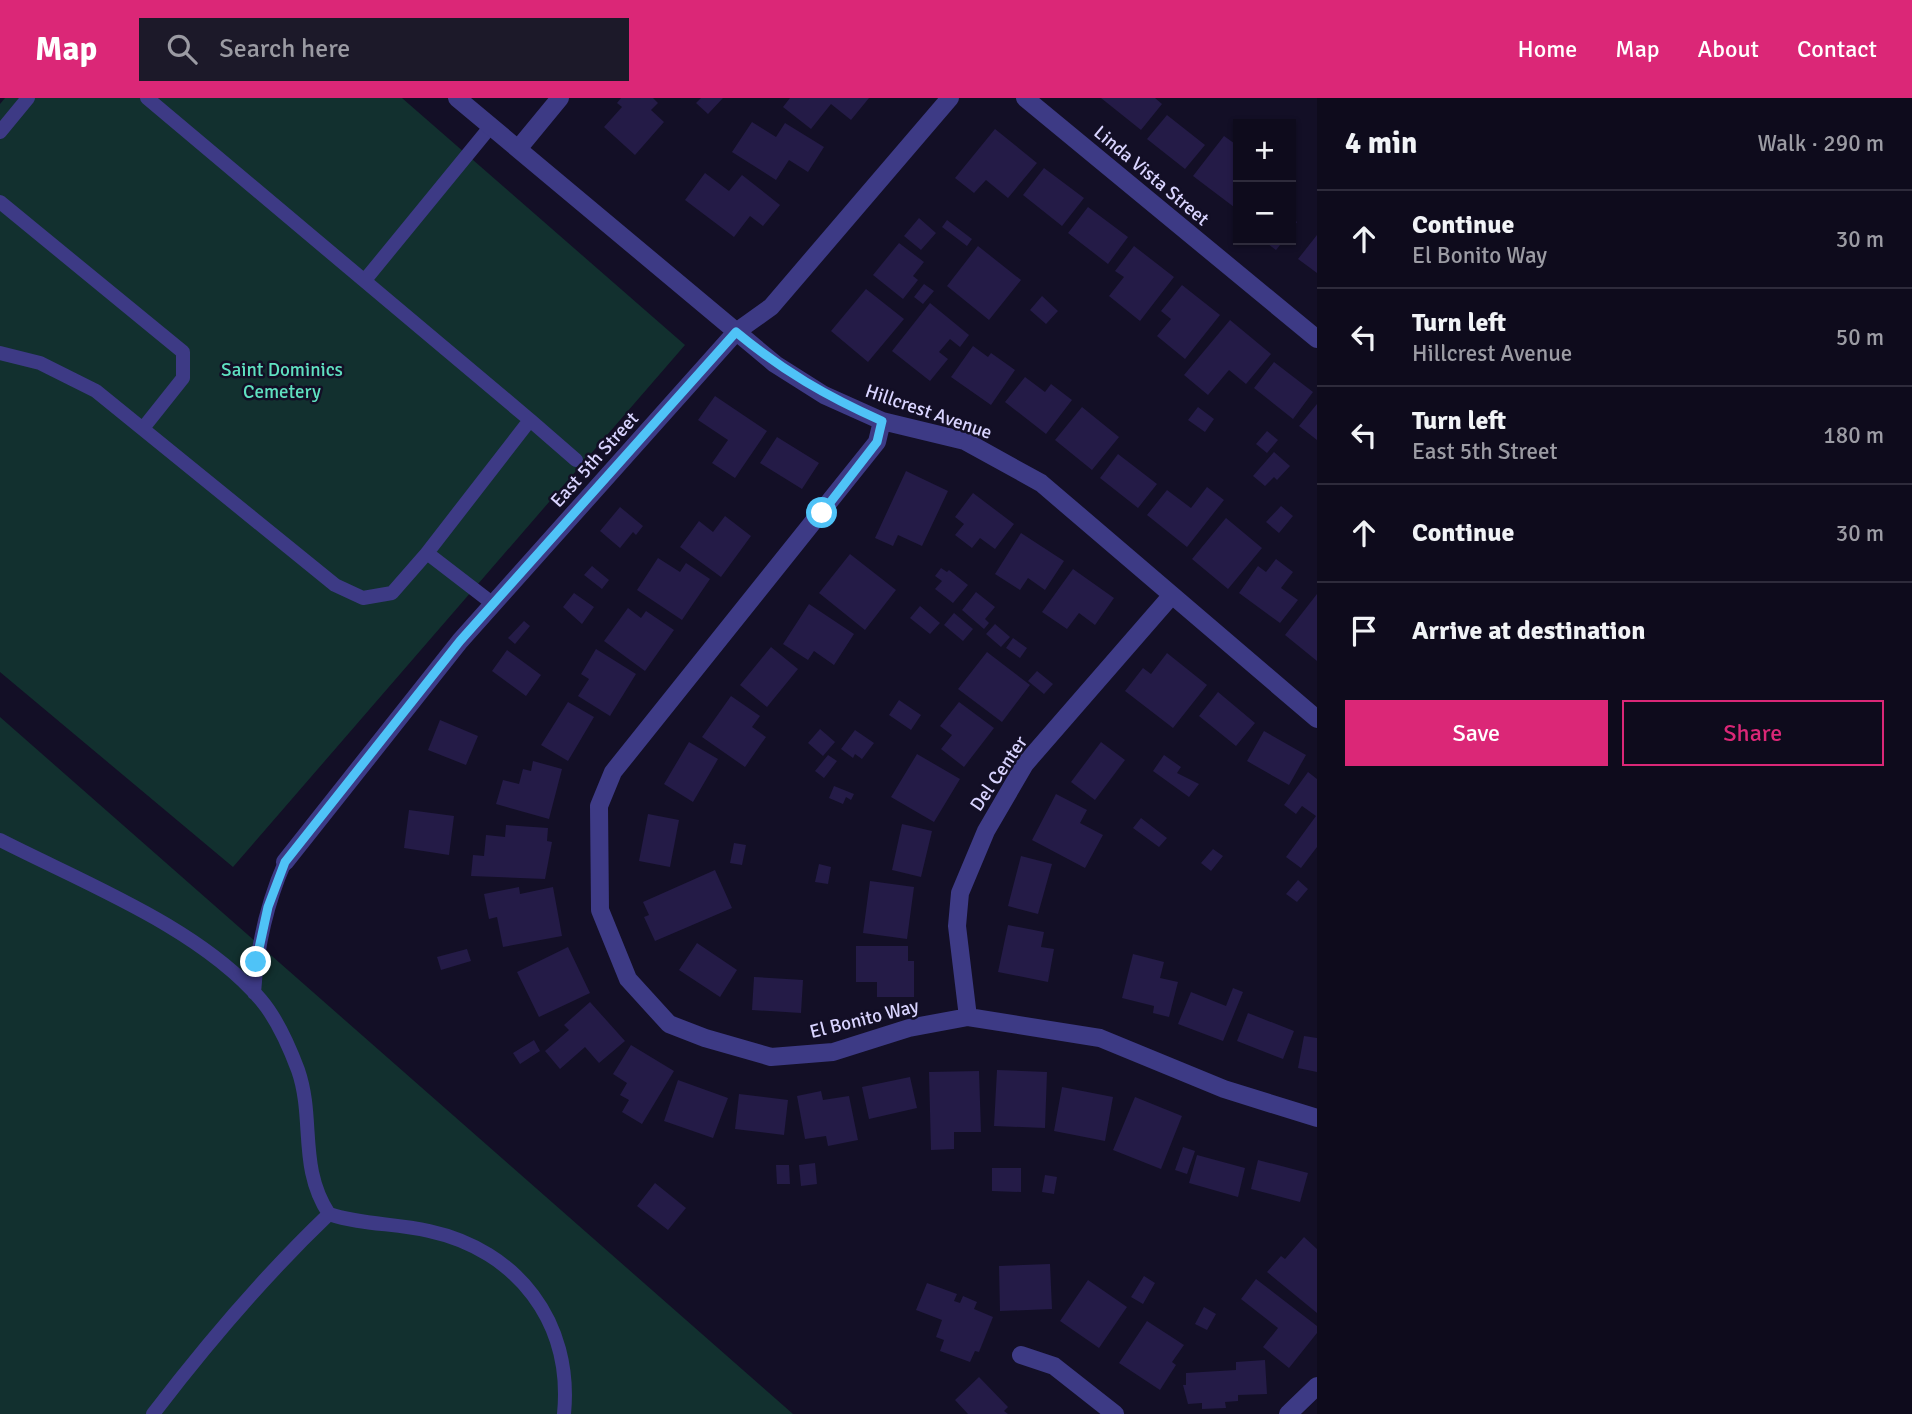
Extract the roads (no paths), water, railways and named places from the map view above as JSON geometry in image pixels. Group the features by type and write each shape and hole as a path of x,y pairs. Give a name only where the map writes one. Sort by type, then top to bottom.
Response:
{"street":[{"name":"Hillcrest Avenue","path":"457,98 775,364 824,395 882,421 965,442 1014,466 1041,483 1317,719"},
{"path":"518,149 560,98"},
{"name":"East 5th Street","path":"285,862 492,604 736,332 771,307 950,98"},
{"name":"Linda Vista Street","path":"1026,98 1317,339"},
{"name":"El Bonito Way","path":"882,421 877,442 613,772 599,806 600,910 628,979 669,1024 705,1038 771,1057 833,1052 909,1028 968,1017 1100,1038 1224,1089 1317,1118"},
{"name":"Del Center","path":"968,1017 957,926 960,893 986,831 1026,764 1172,595"},
{"path":"1021,1355 1054,1366 1115,1414"},
{"path":"1288,1414 1317,1386"}],"lane":[{"path":"0,132 28,98"},
{"path":"147,98 576,460"},
{"path":"365,280 491,126"},
{"path":"0,202 183,352 183,378 144,427"},
{"path":"0,353 40,363 96,391 144,427 335,585 363,598 392,593 427,553 530,420"},
{"path":"427,553 492,604"},
{"path":"0,840 185,935 228,968 254,993 286,1038 300,1074 310,1170 317,1195 329,1214 355,1223 429,1231 463,1241 494,1256 522,1279 545,1314 560,1349 564,1414"},
{"path":"254,993 261,931 285,862"},
{"path":"153,1414 205,1346 270,1270 329,1214"}],"park label":[{"name":"Saint Dominics Cemetery","path":"282,380"}]}
